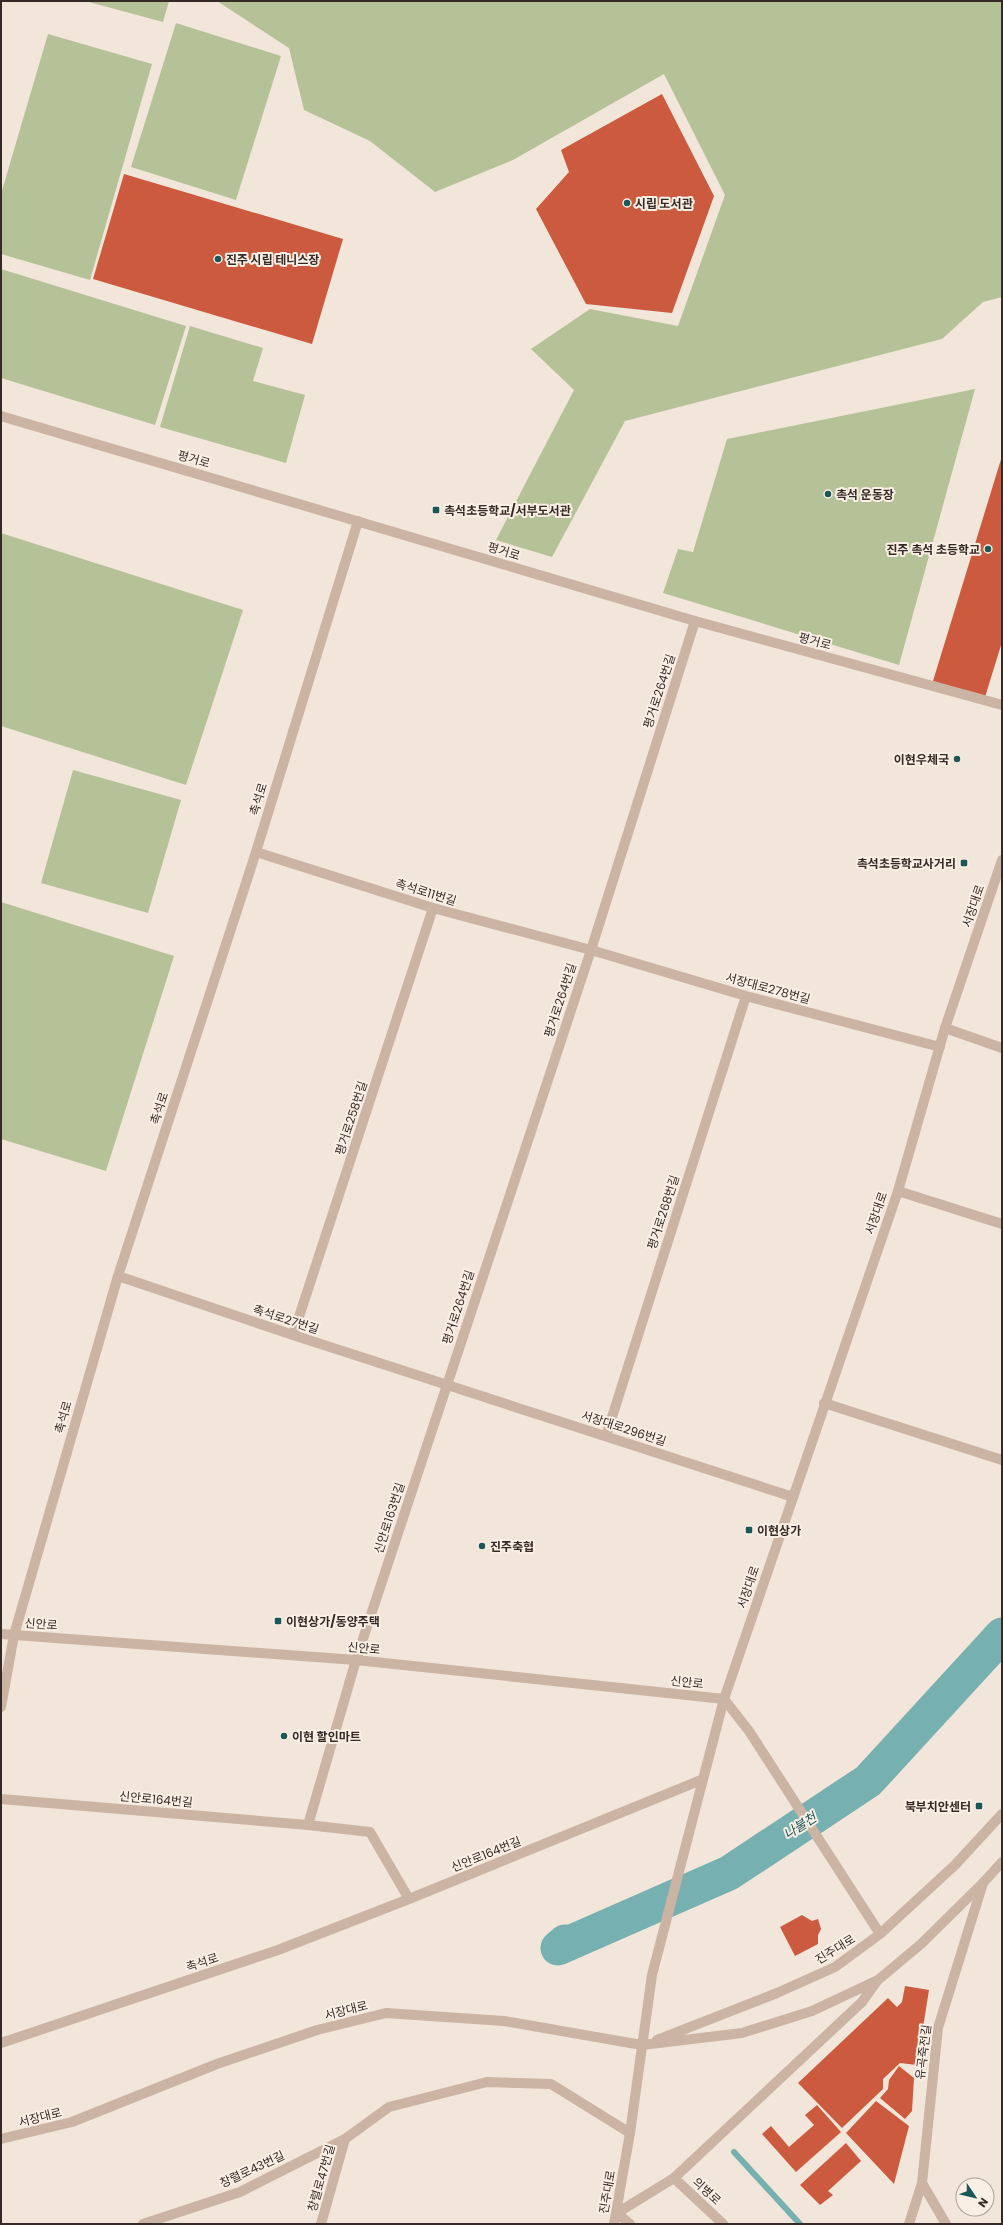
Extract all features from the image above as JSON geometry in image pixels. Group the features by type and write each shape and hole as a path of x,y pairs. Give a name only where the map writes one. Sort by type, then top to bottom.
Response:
{"street":[{"name":"평거로","path":"1,416 695,622 1002,705"},
{"name":"촉석로","path":"1,1707 14,1635 118,1276 256,852 358,521"},
{"name":"평거로264번길","path":"446,1385 591,950 695,622"},
{"name":"촉석로11번길","path":"256,852 433,908 591,950"},
{"name":"서장대로","path":"1,2139 15,2137 72,2122 224,2061 317,2030 386,2013 504,2021 642,2045 652,1975 724,1699 824,1403 898,1191 940,1047 944,1028 1002,860"},
{"name":"평거로258번길","path":"293,1335 433,908"},
{"name":"서장대로278번길","path":"591,950 746,996 940,1047"},
{"name":"평거로268번길","path":"606,1436 746,996"},
{"path":"944,1028 1002,1048"},
{"path":"898,1191 1002,1224"},
{"name":"촉석로27번길","path":"118,1276 446,1385"},
{"name":"서장대로296번길","path":"446,1385 792,1497"},
{"name":"신안로163번길","path":"356,1660 446,1385"},
{"path":"824,1403 1002,1460"},
{"name":"신안로","path":"1,1634 356,1660 724,1699"},
{"path":"308,1825 356,1660"},
{"path":"724,1699 749,1731 880,1934"},
{"name":"신안로164번길","path":"1,1798 308,1825 370,1832 409,1899 702,1780"},
{"name":"진주대로","path":"614,2224 630,2133 642,2045 778,1993 828,1970 880,1934 955,1865 1002,1814"},
{"path":"630,2224 617,2213 674,2178 862,2002 878,1980 921,1944 984,1883 1002,1862"},
{"name":"유곡죽전길","path":"909,2224 922,2183 938,2028 984,1883"},
{"name":"촉석로","path":"1,2043 278,1950 409,1899"},
{"path":"642,2045 742,2033 812,2011 878,1980"},
{"name":"창렬로43번길","path":"144,2224 240,2192 345,2139 389,2107 487,2082 551,2084 630,2133"},
{"path":"1,2131 15,2137"},
{"path":"1,2147 15,2137"},
{"name":"창렬로47번길","path":"321,2224 345,2139"},
{"name":"의병로","path":"674,2178 723,2224"},
{"path":"922,2183 946,2224"}],"green space":[{"path":"85,1 169,1 163,22"},
{"path":"217,1 1002,1 1002,297 983,302 942,339 625,421 552,557 496,540 574,390 531,349 590,309 678,326 725,195 664,74 513,160 435,192 370,141 304,110 289,48"},
{"path":"176,23 281,56 236,200 131,167"},
{"path":"48,34 152,64 90,280 1,254 1,194"},
{"path":"1,269 186,326 155,425 1,378"},
{"path":"190,326 263,348 253,381 305,395 286,463 160,427"},
{"name":"촉석 운동장","path":"975,389 899,665 663,593 678,549 693,552 727,439"},
{"path":"1,533 243,610 186,785 1,726"},
{"path":"73,770 181,800 148,913 41,883"},
{"path":"1,902 174,956 106,1171 1,1139"}],"building":[{"name":"시립 도서관","path":"662,94 714,196 672,313 586,304 536,209 569,172 561,150"},
{"name":"진주 시립 테니스장","path":"124,174 343,239 312,344 93,279"},
{"name":"진주 촉석 초등학교","path":"1002,456 1002,642 985,697 933,681"},
{"path":"802,1915 812,1921 818,1919 821,1929 818,1935 818,1944 795,1956 780,1927"},
{"path":"905,1986 929,1990 917,2065 900,2063 883,2079 883,2089 842,2128 798,2083 888,1998 897,2007 902,2002"},
{"path":"899,2066 914,2078 912,2111 905,2119 880,2098 888,2089 889,2080"},
{"path":"876,2101 909,2126 894,2184 846,2133"},
{"path":"817,2105 841,2132 796,2172 762,2134 771,2126 789,2147 814,2125 805,2115"},
{"path":"846,2143 861,2161 828,2191 833,2195 820,2205 800,2185"}],"waterway":[{"name":"나불천","path":"565,1942 558,1948 729,1873 868,1781 1002,1635"},
{"path":"734,2152 800,2224"}],"place":[{"name":"시립 도서관","path":"627,203"},
{"name":"진주 시립 테니스장","path":"218,259"},
{"name":"촉석 운동장","path":"828,494"},
{"name":"촉석초등학교/서부도서관","path":"436,510"},
{"name":"진주 촉석 초등학교","path":"988,549"},
{"name":"이현우체국","path":"957,759"},
{"name":"촉석초등학교사거리","path":"964,863"},
{"name":"이현상가","path":"749,1530"},
{"name":"진주축협","path":"482,1546"},
{"name":"이현상가/동양주택","path":"278,1621"},
{"name":"이현 할인마트","path":"284,1736"},
{"name":"북부치안센터","path":"979,1806"}]}
